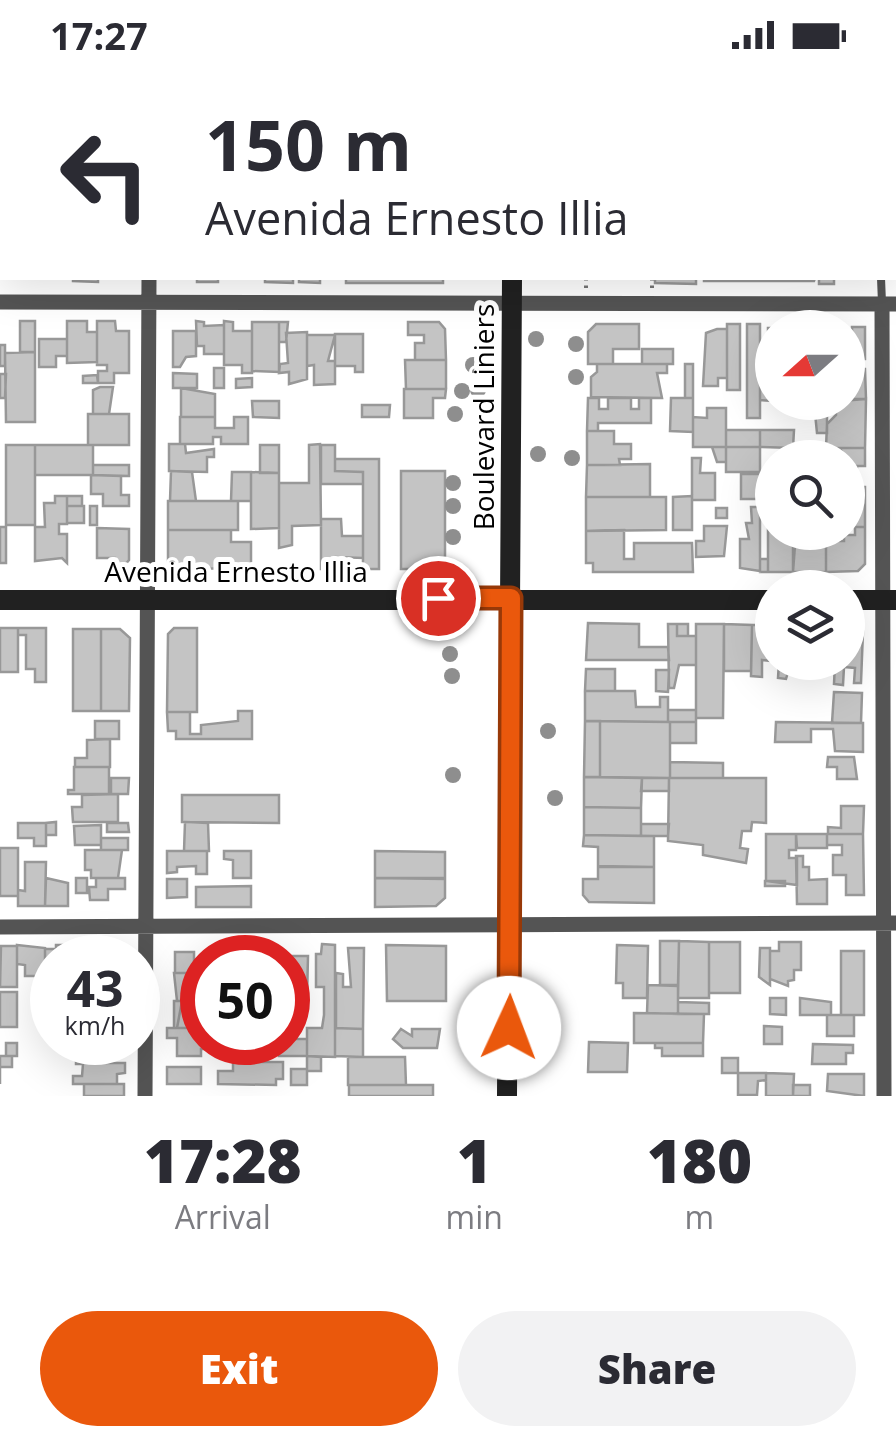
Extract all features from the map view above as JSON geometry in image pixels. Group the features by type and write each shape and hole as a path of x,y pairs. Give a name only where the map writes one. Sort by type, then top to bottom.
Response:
{"main road":[{"name":"Boulevard Liniers","path":"507,1096 512,280"},
{"name":"Avenida Ernesto Illia","path":"0,600 755,600"}],"street":[{"path":"145,1096 149,280"},
{"path":"0,302 889,304 890,923 884,1096"},
{"path":"0,927 890,923"}],"path":[{"path":"586,280 586,288"},
{"path":"652,280 652,288"}],"building":[{"path":"265,280 293,280 293,283"},
{"path":"346,280 443,280 443,283"},
{"path":"655,280 696,280 696,284"},
{"path":"704,280 814,280 814,281"},
{"path":"20,321 35,321 35,352 20,352"},
{"path":"67,321 87,321 87,332 97,332 97,362 67,363"},
{"path":"97,321 115,321 116,331 129,331 129,373 114,373 114,383 98,383 98,371 107,371 107,365 97,365"},
{"path":"196,321 204,322 204,326 224,325 224,354 204,354 204,346 197,346"},
{"path":"224,321 233,322 233,331 252,331 252,373 242,373 242,365 224,365"},
{"path":"252,322 279,322 279,372 252,371"},
{"path":"279,322 288,322 286,342 279,342"},
{"path":"408,322 439,322 445,329 446,360 415,360 415,343 424,343 424,335 408,335"},
{"path":"596,324 639,324 639,349 613,349 613,364 588,364 588,332"},
{"path":"727,324 740,324 740,390 727,390"},
{"path":"747,324 755,324 755,418 747,418"},
{"path":"727,329 727,378 718,378 718,386 703,386 706,333"},
{"path":"173,331 196,331 196,356 186,357 180,367 173,367"},
{"path":"307,332 307,379 289,384 289,372 279,373 280,364 288,363 286,333"},
{"path":"335,334 363,334 363,372 355,372 355,366 335,366"},
{"path":"307,335 335,335 328,361 335,361 335,384 314,385 314,365 307,366"},
{"path":"39,339 67,339 67,356 56,356 56,367 39,367"},
{"path":"0,345 5,345 5,366 0,366"},
{"path":"642,349 673,349 673,364 642,364"},
{"path":"35,352 35,422 6,422 5,353"},
{"path":"405,360 446,360 446,389 406,389"},
{"path":"597,364 667,364 667,373 657,373 662,398 591,397 591,377 597,372"},
{"path":"685,364 693,364 693,398 685,398"},
{"path":"214,368 224,368 224,388 214,388"},
{"path":"173,373 197,374 197,388 173,388"},
{"path":"0,374 6,374 5,398 0,398"},
{"path":"97,375 98,383 83,383 83,376"},
{"path":"252,378 252,387 236,388 236,379"},
{"path":"113,387 109,414 93,414 93,390"},
{"path":"181,388 215,394 215,417 181,417"},
{"path":"404,389 446,389 445,398 433,398 433,418 404,418"},
{"path":"588,398 599,398 599,409 608,409 608,398 631,398 631,409 639,409 639,398 651,398 651,423 598,423 598,431 587,431"},
{"path":"671,398 693,398 693,432 670,431"},
{"path":"866,399 865,448 865,440 826,440 831,420 865,420"},
{"path":"252,401 279,401 279,418 253,417"},
{"path":"362,405 390,405 389,417 362,417"},
{"path":"707,408 726,408 726,447 693,447 693,417 707,418"},
{"path":"88,414 129,414 129,445 88,445"},
{"path":"180,417 215,417 215,428 234,428 234,417 248,417 248,444 221,444 221,437 213,437 213,444 180,444"},
{"path":"816,420 827,420 827,433 817,433"},
{"path":"726,430 760,430 755,447 726,447"},
{"path":"760,430 794,430 793,440 760,440"},
{"path":"587,431 614,431 614,444 631,444 631,459 619,459 620,465 587,465"},
{"path":"169,444 185,444 186,453 214,449 214,457 207,457 207,472 169,471"},
{"path":"320,444 321,525 292,526 292,545 279,548 279,483 309,483 309,445"},
{"path":"6,445 35,445 35,525 6,525"},
{"path":"35,445 93,445 93,475 35,475"},
{"path":"260,445 279,445 279,473 260,473"},
{"path":"321,445 335,445 335,471 363,472 363,484 321,484"},
{"path":"712,447 726,447 726,462 717,462"},
{"path":"726,447 755,447 755,472 726,472"},
{"path":"692,458 701,458 700,473 715,473 715,500 692,500"},
{"path":"335,459 379,459 379,569 363,569 363,472 335,471"},
{"path":"650,464 650,497 586,497 587,465"},
{"path":"93,465 129,465 129,476 93,475"},
{"path":"171,471 192,472 196,501 170,501"},
{"path":"401,471 445,471 445,561 436,569 401,569"},
{"path":"232,472 251,472 251,501 231,501"},
{"path":"251,472 279,473 279,528 251,529"},
{"path":"741,474 755,474 755,499 741,499"},
{"path":"91,475 121,476 121,495 129,495 129,506 103,506 103,494 91,494"},
{"path":"55,496 67,496 67,524 59,524 59,534 67,534 67,563 62,558 35,561 35,527 45,527 44,503 55,503"},
{"path":"67,496 82,496 82,506 67,506"},
{"path":"692,496 692,530 673,530 673,497"},
{"path":"586,497 666,497 666,530 586,531"},
{"path":"168,501 238,501 238,530 168,530"},
{"path":"67,506 84,506 84,523 67,523"},
{"path":"90,506 97,506 97,525 90,525"},
{"path":"751,507 755,507 755,550 760,550 760,570 740,568 740,539 749,539 746,523 752,523"},
{"path":"716,508 727,508 727,518 716,518"},
{"path":"321,519 341,519 342,536 363,536 363,558 336,557 337,569 321,569"},
{"path":"704,526 727,526 724,556 696,557 696,541 704,541"},
{"path":"0,527 6,527 6,563 0,563"},
{"path":"97,528 129,529 129,560 122,568 115,568 115,558 97,558"},
{"path":"168,530 231,530 231,542 251,542 251,569 168,568"},
{"path":"624,530 624,559 634,559 634,543 692,543 693,572 593,572 593,563 586,563 586,531"},
{"path":"768,550 793,550 793,570 768,570"},
{"path":"795,550 826,550 826,570 793,570"},
{"path":"826,550 865,550 865,564 859,570 826,570"},
{"path":"760,559 768,559 768,570 760,570"},
{"path":"588,623 639,624 639,647 668,647 669,660 586,660"},
{"path":"668,624 677,624 677,636 696,636 696,665 679,665 674,688 669,688"},
{"path":"677,624 688,624 688,636 677,636"},
{"path":"696,624 724,624 723,718 696,718"},
{"path":"724,624 752,625 751,671 724,671"},
{"path":"752,625 755,625 755,676 751,676"},
{"path":"0,628 18,628 18,672 0,672"},
{"path":"18,628 46,628 46,682 35,682 35,669 26,669 26,635 18,635"},
{"path":"174,628 197,628 197,712 167,712 168,634"},
{"path":"73,629 101,629 101,711 73,711"},
{"path":"101,629 120,629 130,638 129,711 101,711"},
{"path":"586,669 615,669 615,691 585,691"},
{"path":"656,670 669,670 668,692 656,691"},
{"path":"585,691 635,691 636,707 660,707 660,697 668,697 668,722 585,721"},
{"path":"834,692 862,693 861,723 832,723"},
{"path":"668,710 696,710 696,722 668,722"},
{"path":"238,711 252,711 252,739 176,739 176,731 168,731 167,712 190,712 190,734 201,734 201,725 238,721"},
{"path":"95,721 119,721 119,739 95,739"},
{"path":"585,721 600,721 600,777 584,777"},
{"path":"600,721 670,722 670,778 600,777"},
{"path":"670,722 696,722 696,743 670,743"},
{"path":"776,722 863,723 863,752 835,751 833,729 811,729 811,742 775,742"},
{"path":"110,739 110,767 75,767 75,758 87,758 87,740"},
{"path":"828,757 854,757 857,779 837,779 837,767 827,767"},
{"path":"670,762 723,763 723,778 670,778"},
{"path":"74,767 109,767 109,794 68,794 68,790 74,790"},
{"path":"584,777 642,778 641,808 584,807"},
{"path":"111,778 129,778 128,794 111,794"},
{"path":"642,778 669,778 669,791 641,791"},
{"path":"669,778 766,778 766,823 752,822 751,831 742,831 740,848 748,849 746,863 703,855 703,845 668,841"},
{"path":"118,794 118,822 73,822 72,807 82,807 82,795"},
{"path":"182,795 279,795 279,823 182,822"},
{"path":"841,806 864,806 863,834 828,834 828,827 841,828"},
{"path":"584,807 641,808 641,836 584,835"},
{"path":"56,822 56,835 46,835 46,823"},
{"path":"185,822 208,823 209,851 184,851"},
{"path":"18,823 46,823 46,846 34,846 34,838 18,838"},
{"path":"107,823 128,823 129,832 107,832"},
{"path":"641,824 669,824 668,836 641,836"},
{"path":"101,825 101,845 75,845 74,826"},
{"path":"766,834 796,834 796,850 789,850 789,858 797,858 797,885 766,881"},
{"path":"796,834 827,834 827,848 797,848"},
{"path":"827,834 863,834 864,895 846,895 846,875 833,875 833,855 842,855 842,845 827,845"},
{"path":"584,835 654,836 654,867 598,866 598,847 583,846"},
{"path":"101,838 128,838 128,850 101,850"},
{"path":"0,848 18,848 18,896 0,896"},
{"path":"85,850 122,850 118,878 91,878 91,870 85,870"},
{"path":"167,851 207,851 207,874 196,874 196,866 177,867 177,872 167,873"},
{"path":"224,851 251,851 251,878 233,878 233,860 224,859"},
{"path":"375,851 445,852 445,878 375,878"},
{"path":"796,856 803,856 803,867 809,867 809,880 827,879 827,904 797,904"},
{"path":"25,862 46,862 45,906 18,906 18,890 25,891"},
{"path":"598,867 654,867 654,903 589,902 583,895 583,879 598,879"},
{"path":"46,878 68,883 68,906 45,906"},
{"path":"76,878 87,878 87,893 76,893"},
{"path":"96,878 125,878 125,889 108,889 108,900 90,900 89,887 96,887"},
{"path":"375,878 445,879 445,898 436,906 375,907"},
{"path":"167,879 187,879 187,897 167,898"},
{"path":"765,881 785,881 785,886 765,886"},
{"path":"251,886 251,907 196,907 196,887"},
{"path":"660,941 679,941 678,985 660,985"},
{"path":"679,941 709,942 709,998 678,998"},
{"path":"709,942 740,942 740,993 709,993"},
{"path":"779,942 801,942 801,970 794,970 794,980 788,981 788,986 770,979 770,951 779,951"},
{"path":"322,944 335,945 335,1057 310,1056 310,1028 322,1028 324,1015 324,987 316,987 316,954 321,954"},
{"path":"17,945 30,946 30,976 25,976 25,965 17,964"},
{"path":"386,945 446,946 446,1001 387,1001"},
{"path":"617,945 648,946 647,998 623,998 623,983 616,983"},
{"path":"1,946 17,946 17,987 0,987"},
{"path":"348,948 364,948 363,1029 336,1028 336,973 343,974 343,987 351,987"},
{"path":"760,948 770,948 770,985 759,977"},
{"path":"841,951 864,951 864,1015 841,1015"},
{"path":"175,952 180,952 180,973 175,973"},
{"path":"174,973 180,973 180,1001"},
{"path":"648,985 678,986 678,1014 647,1013"},
{"path":"0,992 17,992 17,1027 0,1027"},
{"path":"770,998 786,998 786,1015 770,1014"},
{"path":"800,998 831,1002 831,1015 800,1015"},
{"path":"174,1001 180,1001 177,1028"},
{"path":"678,1002 709,1003 709,1014 678,1014"},
{"path":"634,1013 704,1014 703,1043 634,1043"},
{"path":"827,1015 854,1015 854,1036 827,1036"},
{"path":"764,1026 782,1027 782,1044 764,1044"},
{"path":"167,1028 180,1028 180,1056 177,1038 167,1038"},
{"path":"335,1028 363,1029 363,1057 335,1056"},
{"path":"401,1029 412,1036 412,1029 440,1029 437,1048 403,1048 393,1039"},
{"path":"589,1042 628,1043 627,1072 588,1072"},
{"path":"6,1043 17,1043 17,1056 6,1056"},
{"path":"655,1043 703,1043 703,1056 662,1056 662,1048 655,1048"},
{"path":"813,1044 853,1045 853,1053 846,1053 846,1064 812,1064"},
{"path":"0,1056 12,1056 12,1067 0,1067"},
{"path":"310,1056 321,1057 321,1071 307,1071"},
{"path":"348,1057 405,1057 406,1085 348,1085"},
{"path":"722,1058 738,1058 738,1073 722,1073"},
{"path":"83,1065 125,1065 125,1073 117,1074 117,1084 73,1084 73,1076 82,1076"},
{"path":"233,1065 283,1065 283,1079 276,1079 276,1085 218,1084 218,1071 233,1071"},
{"path":"167,1067 201,1067 201,1084 167,1084"},
{"path":"291,1069 307,1069 307,1085 291,1085"},
{"path":"738,1073 766,1073 766,1080 758,1081 757,1095 738,1095"},
{"path":"766,1073 794,1074 793,1096 766,1096"},
{"path":"828,1074 864,1074 864,1096 827,1091"},
{"path":"84,1084 124,1084 124,1096 84,1096"},
{"path":"349,1085 433,1085 433,1096 349,1096"},
{"path":"793,1085 810,1085 810,1096 793,1096"}],"route":[{"path":"438,598 511,598 509,1028"}]}
